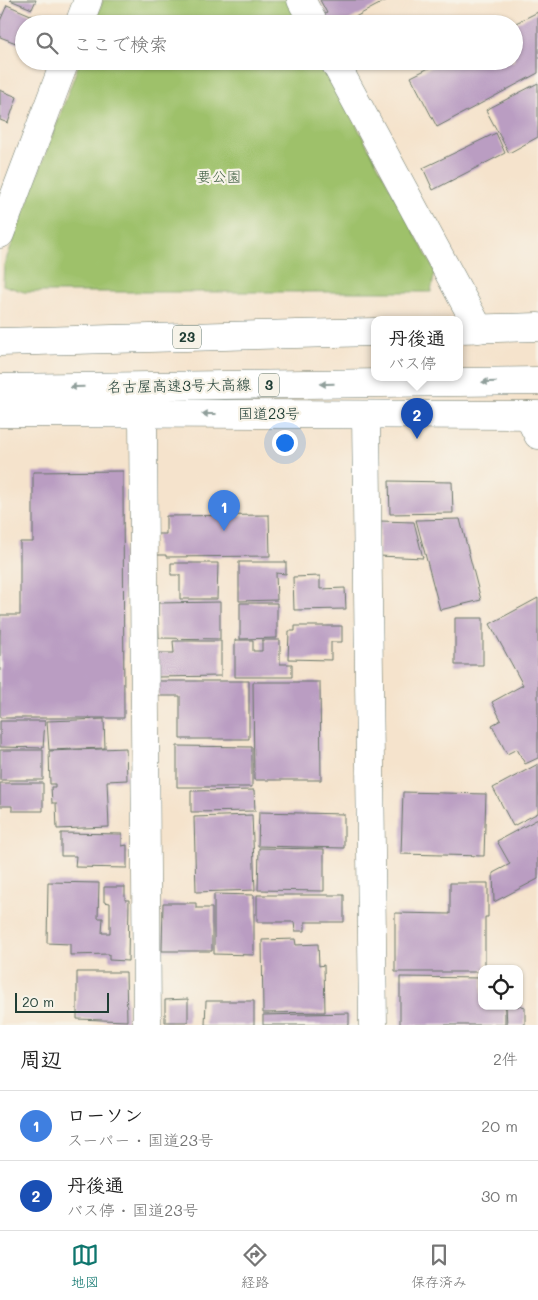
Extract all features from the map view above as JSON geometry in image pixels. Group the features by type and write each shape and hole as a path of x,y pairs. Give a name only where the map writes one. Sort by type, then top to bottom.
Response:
{"main road":[{"path":"82,15 88,0"},
{"path":"301,0 309,15"},
{"path":"0,234 62,70"},
{"path":"338,70 458,316"},
{"path":"466,333 538,327"},
{"name":"23","path":"0,342 371,332"},
{"path":"466,333 538,340"},
{"path":"0,346 371,342"},
{"name":"名古屋高速3号大高線","path":"0,388 538,381"},
{"name":"国道23号","path":"0,413 366,415 535,422"},
{"path":"143,414 147,1025"},
{"path":"366,415 373,1025"}],"green space":[{"path":"103,0 289,0 297,15 97,15"},
{"name":"要公園","path":"77,70 327,70 435,271 431,292 24,292 3,285 4,265"}],"building":[{"path":"10,0 36,0 32,9"},
{"path":"320,0 387,0 359,15 323,15 327,13"},
{"path":"7,5 31,15 15,15 15,43 0,37 0,21"},
{"path":"538,12 538,73 437,127 411,77 425,70 523,70 523,20"},
{"path":"538,83 538,137 509,153 486,110"},
{"path":"0,90 17,97 8,123 0,120"},
{"path":"496,133 505,153 433,190 423,168"},
{"path":"123,471 124,718 0,718 0,615 20,615 20,542 33,542 33,472"},
{"path":"389,481 452,482 453,513 390,514"},
{"path":"269,515 270,556 166,557 166,555 157,555 157,534 166,534 166,516"},
{"path":"460,519 481,600 440,610 416,520"},
{"path":"380,521 414,522 423,558 379,556"},
{"path":"239,562 286,562 286,574 276,573 277,600 239,601"},
{"path":"171,563 218,563 217,599 180,599 180,575 171,575"},
{"path":"320,576 320,589 345,588 346,609 294,610 293,577"},
{"path":"538,598 538,758 525,764 517,749 507,754 492,725 501,720 492,702 523,685 490,624"},
{"path":"220,602 220,639 159,638 158,603"},
{"path":"240,603 277,603 277,638 240,639"},
{"path":"455,618 483,618 483,665 455,665"},
{"path":"295,626 342,626 342,642 331,642 331,660 288,659 289,631 295,631"},
{"path":"235,640 253,640 253,651 262,651 262,640 280,640 280,664 292,664 292,677 235,677"},
{"path":"173,641 221,641 221,676 157,677 157,653 174,653"},
{"path":"158,681 249,681 249,739 180,739 180,696 158,696"},
{"path":"253,682 320,682 321,780 254,780"},
{"path":"104,719 105,748 49,750 47,721"},
{"path":"0,721 45,721 43,748 0,747"},
{"path":"177,746 252,747 252,787 177,787"},
{"path":"126,748 127,780 107,781 109,827 57,829 56,803 52,803 51,787 55,787 55,784 50,784 49,751"},
{"path":"0,750 43,750 43,780 0,780"},
{"path":"538,764 538,813 513,826 493,788"},
{"path":"0,783 43,783 43,811 12,811 12,806 0,806"},
{"path":"254,790 255,811 191,812 191,791"},
{"path":"403,792 486,794 484,856 401,854"},
{"path":"259,812 344,814 344,848 258,846"},
{"path":"252,815 255,890 196,892 194,817"},
{"path":"538,819 538,879 494,902 493,873 510,864 497,841"},
{"path":"61,833 122,834 122,846 127,845 127,868 75,867 76,856 61,856"},
{"path":"259,848 324,849 324,891 258,890"},
{"path":"48,882 99,883 98,918 103,918 102,933 110,933 110,903 104,902 104,887 125,887 125,900 129,900 128,961 109,960 109,954 70,955 70,944 47,943"},
{"path":"450,883 488,883 488,917 485,917 485,965 478,965 478,972 395,972 395,913 450,914"},
{"path":"214,894 254,895 254,955 214,954"},
{"path":"257,895 344,895 344,922 305,922 305,931 295,931 294,922 257,922"},
{"path":"163,903 196,903 196,908 212,908 212,951 162,951"},
{"path":"295,939 296,945 318,944 319,966 324,965 325,1012 263,1013 262,940"},
{"path":"77,972 126,972 127,1021 77,1019"},
{"path":"400,977 478,978 478,1010 505,1010 505,1025 400,1025"},
{"path":"188,999 188,1022 165,1022 165,1000"},
{"path":"206,1001 254,1001 254,1025 205,1025"},
{"path":"523,1006 525,1007 525,1025 507,1025 506,1010 523,1010"},
{"path":"349,1013 349,1025 263,1025 263,1015"}],"place":[{"name":"丹後通","path":"417,439"},
{"name":"ローソン","path":"224,531"}]}
